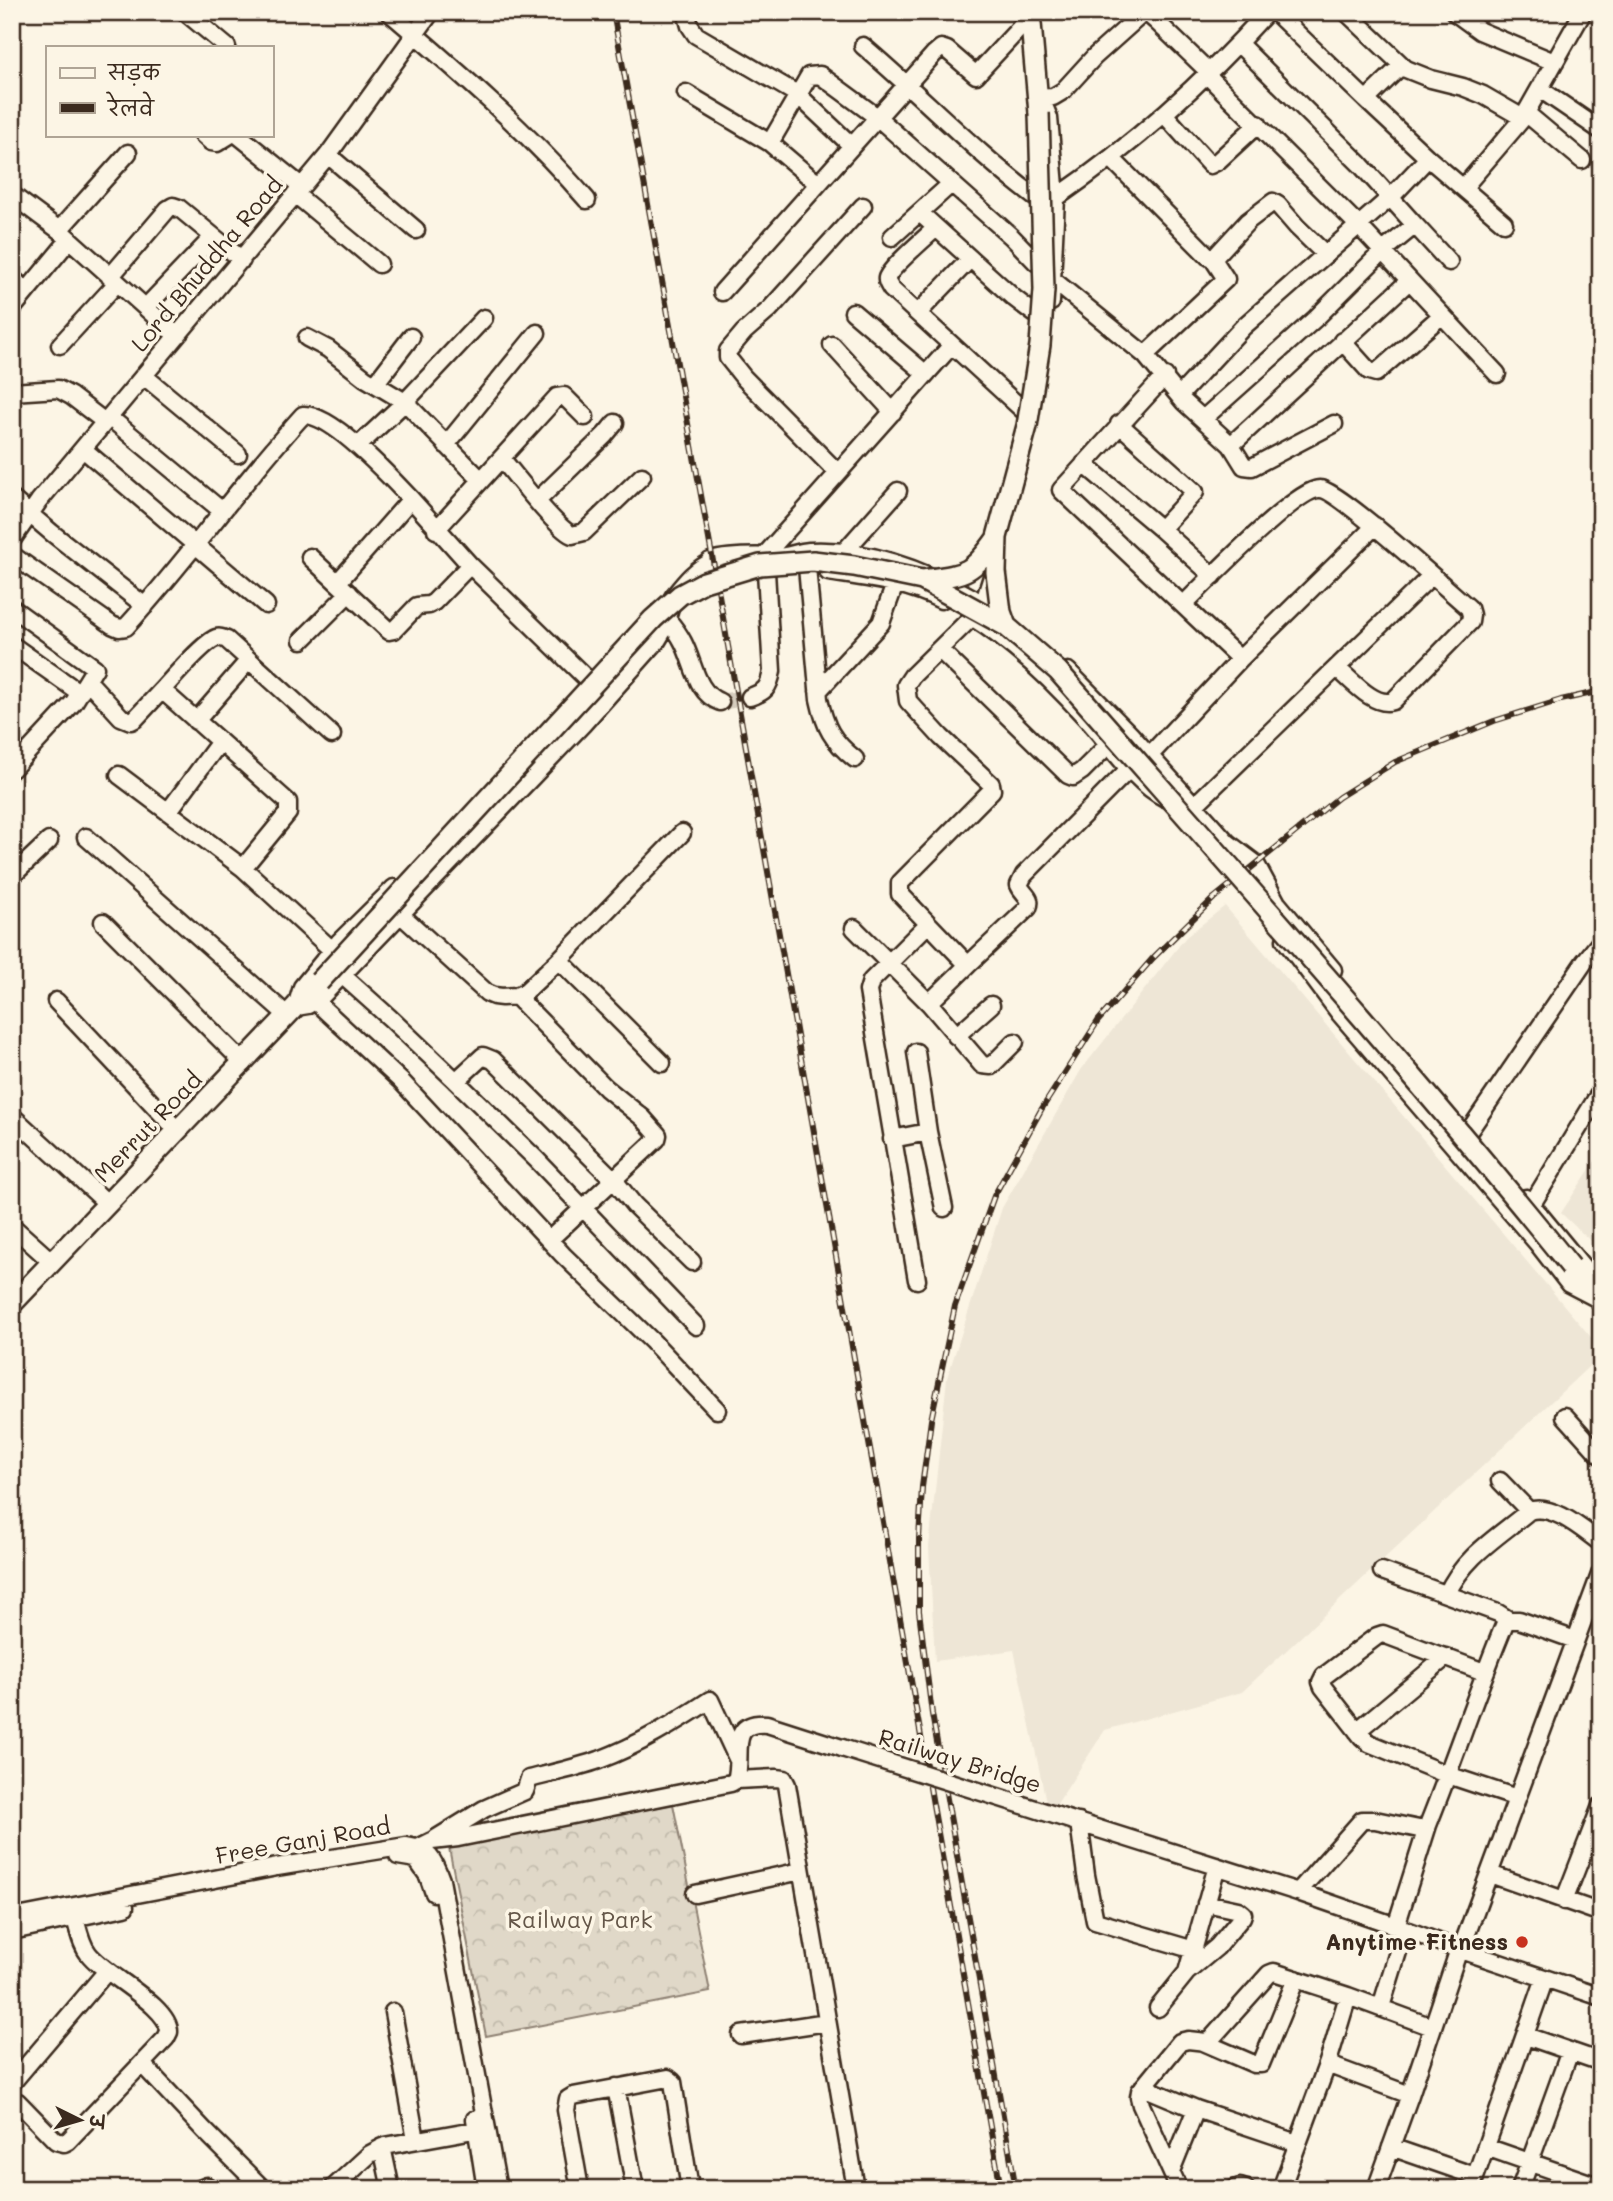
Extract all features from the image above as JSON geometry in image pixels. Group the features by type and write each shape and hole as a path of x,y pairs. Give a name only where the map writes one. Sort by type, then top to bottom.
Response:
{"main road":[{"path":"1006,626 1001,612 996,572 997,537 1027,426 1041,345 1044,290 1038,104 1030,15"},
{"path":"922,580 953,576 971,570 997,537"},
{"name":"Merrut Road","path":"12,1304 292,1012 317,992 653,619 680,595 712,579 760,565 813,561 877,570 922,580"},
{"path":"922,580 1006,626 1058,671 1345,999 1600,1300"}],"street":[{"path":"185,12 226,46"},
{"path":"389,12 510,117 587,200"},
{"name":"Lord Bhuddha Road","path":"12,540 107,419 328,155 431,12"},
{"path":"686,12 690,26 696,34 797,94 852,146"},
{"path":"1056,198 1165,115 1239,44 1268,12"},
{"path":"1275,12 1428,158 1504,223"},
{"path":"1346,12 1412,73 1463,87 1525,116 1581,160"},
{"path":"1454,12 1480,32 1553,62"},
{"path":"1464,187 1525,116 1583,12"},
{"path":"1038,104 1063,90 1094,57 1145,13 1358,225 1497,374"},
{"path":"722,292 940,48 947,50 974,75 979,74 1030,15"},
{"path":"1239,44 1391,197 1449,262"},
{"path":"863,46 1005,175 1036,198"},
{"path":"1366,100 1402,65"},
{"path":"770,144 809,76 821,75 877,117 1012,237 1037,263"},
{"path":"1540,89 1600,130"},
{"path":"686,93 770,144 818,184"},
{"path":"949,605 974,571 995,529 1004,500 1023,410 1035,314 1036,198 1031,133 1038,104"},
{"path":"968,965 900,894 900,883 992,790 991,784 941,737 908,701 906,685 975,619 984,604 1012,511 1036,405 1054,280 1056,198 1049,118 1045,108 1038,104"},
{"path":"1165,115 1210,165 1218,161 1258,124"},
{"path":"204,136 217,143 228,136"},
{"path":"239,136 379,264"},
{"path":"12,309 64,235 128,153"},
{"path":"328,155 416,230"},
{"path":"1111,158 1213,259 1226,279 1145,355"},
{"path":"1180,396 1243,327 1391,197 1428,158"},
{"path":"892,237 952,183"},
{"path":"12,195 64,235 176,335"},
{"path":"1213,259 1248,221 1273,202 1325,254"},
{"path":"837,472 744,378 728,358 728,351 744,332 770,309 863,206"},
{"path":"60,345 171,207 179,208 242,260"},
{"path":"920,213 1035,314"},
{"path":"1203,419 1316,318 1382,252 1415,225"},
{"path":"936,228 899,263 887,279 891,289 1023,410"},
{"path":"146,307 213,237"},
{"path":"918,313 970,259"},
{"path":"12,278 26,291"},
{"path":"1054,280 1145,355 1180,396 1231,445 1244,466 1252,467 1334,424"},
{"path":"1231,445 1409,281"},
{"path":"853,312 926,374"},
{"path":"1342,341 1369,371 1376,373 1441,316"},
{"path":"358,446 405,402 484,318"},
{"path":"446,445 537,333"},
{"path":"375,384 411,337"},
{"path":"307,338 328,349 375,384 405,402 481,480"},
{"path":"832,345 893,412"},
{"path":"750,697 763,693 770,685 772,556 837,472 953,345"},
{"path":"144,376 238,454"},
{"path":"1165,376 1062,487 1062,492 1240,659"},
{"path":"12,392 58,389 71,396 107,419 222,511"},
{"path":"436,530 561,395 585,417"},
{"path":"12,555 112,625 126,627 272,449 303,415 316,416 358,446 411,499 470,565 587,679"},
{"path":"538,500 615,423"},
{"path":"1119,424 1195,492 1161,529"},
{"path":"83,449 266,606"},
{"path":"502,459 567,533 578,535 642,476"},
{"path":"1083,464 1213,576"},
{"path":"1183,605 1282,511 1310,491 1320,488 1331,492 1375,526 1469,608 1471,615 1470,622 1393,701 1376,701 1337,668"},
{"path":"843,553 898,491"},
{"path":"12,499 145,606"},
{"path":"302,640 411,499"},
{"path":"1149,756 1240,659 1375,526"},
{"path":"717,1410 653,1342 549,1240 317,992 341,975 592,713 657,641 674,596 686,579 701,566 721,558 808,551 843,553 894,563 929,575 960,590 1002,614 1041,644 1083,685 1228,843 1256,864 1277,903 1532,1204 1588,1273 1600,1300"},
{"path":"772,556 807,567 925,592 975,619 1020,652 1155,793 1164,798 1194,804"},
{"path":"310,557 386,630 391,631 417,606 434,602 470,565"},
{"path":"807,567 823,719 844,750 855,759"},
{"path":"1194,804 1431,576"},
{"path":"818,691 881,623 895,584"},
{"path":"86,837 292,1012 302,987 332,950 392,890 587,679 651,613 674,596"},
{"path":"12,608 95,670 84,687 16,745 12,769"},
{"path":"667,619 684,643 694,671 707,695 720,702"},
{"path":"12,645 84,687 121,717 131,721 214,639 220,637 227,640 331,734"},
{"path":"940,650 1068,775 1073,777 1082,771 1109,744"},
{"path":"196,721 249,660"},
{"path":"162,691 288,802 288,813 243,867"},
{"path":"168,812 219,743"},
{"path":"929,1003 1028,908 1029,898 1019,885 1024,875 1130,768"},
{"path":"119,775 243,867 332,950"},
{"path":"400,914 487,993 494,996 516,996 525,992 559,960 682,833"},
{"path":"12,876 49,841"},
{"path":"1277,903 1275,914 1280,933 1340,1014 1538,1244 1569,1284 1600,1300"},
{"path":"103,922 244,1063"},
{"path":"917,1280 868,991 871,981 928,923"},
{"path":"854,928 929,1003 977,1061 986,1067 991,1066 1015,1042"},
{"path":"1469,1131 1601,941"},
{"path":"559,960 662,1063"},
{"path":"341,975 456,1081 696,1326"},
{"path":"516,996 606,1088 643,1118 658,1135 657,1139 549,1240"},
{"path":"56,1001 178,1130"},
{"path":"956,1036 991,1005"},
{"path":"916,1052 928,1132 944,1208"},
{"path":"456,1081 482,1056 493,1060 692,1262"},
{"path":"1532,1204 1601,1091"},
{"path":"12,1116 108,1204"},
{"path":"892,1139 928,1132"},
{"path":"12,1226 52,1262"},
{"path":"1565,1416 1601,1456"},
{"path":"1500,1481 1529,1511"},
{"path":"1447,1594 1464,1565 1529,1511 1539,1509 1554,1513 1601,1543"},
{"path":"1382,1571 1498,1613 1508,1620 1519,1620 1574,1640"},
{"path":"1376,2189 1459,1949 1490,1874 1600,1573"},
{"path":"1381,2007 1428,1825 1484,1672 1508,1620"},
{"path":"1484,1672 1383,1634 1324,1676 1321,1682 1368,1743 1448,1775 1517,1798"},
{"path":"1357,1731 1446,1657"},
{"path":"425,1844 484,1809 526,1791 529,1779 590,1763 617,1752 670,1725 710,1700 737,1758 736,1780"},
{"name":"Railway Bridge","path":"737,1758 743,1731 754,1723 767,1724 1297,1892 1601,1997"},
{"path":"425,1844 736,1780 776,1777 784,1779 856,2189"},
{"path":"1564,1901 1595,1842 1601,1806"},
{"path":"1071,1820 1095,1921 1194,1950"},
{"path":"1297,1892 1362,1820 1419,1829 1428,1825"},
{"name":"Free Ganj Road","path":"12,1918 277,1867 425,1844 441,1881 482,2128 498,2189"},
{"path":"12,1931 150,1901 383,1858 400,1855 416,1859 428,1876 434,1893 472,2069"},
{"path":"1187,1972 1217,1866"},
{"path":"695,1894 801,1871"},
{"path":"1490,1874 1601,1913"},
{"path":"1158,2008 1187,1972 1217,1947 1242,1917 1238,1910 1206,1903"},
{"path":"12,2100 18,2102 56,2141 64,2143 166,2038 170,2027 144,1998 88,1954 75,1917"},
{"path":"12,2083 107,1970"},
{"path":"1203,2042 1210,2039 1269,1975 1278,1972 1432,2027"},
{"path":"1391,2147 1473,2183 1545,1978"},
{"path":"1179,2189 1141,2105 1139,2096 1143,2088 1180,2042 1188,2040 1203,2042 1254,2064 1261,2064 1296,1979"},
{"path":"1281,2189 1328,2062 1348,1996"},
{"path":"393,2012 416,2140"},
{"path":"741,2035 827,2022"},
{"path":"1526,2036 1601,2062"},
{"path":"1520,2189 1570,2051"},
{"path":"1328,2062 1332,2066 1410,2095"},
{"path":"142,2064 263,2189"},
{"path":"580,2189 566,2104 573,2096 664,2078 671,2079 690,2189"},
{"path":"616,2087 635,2189"},
{"path":"1143,2088 1297,2143"},
{"path":"1171,2171 1196,2109"},
{"path":"331,2189 382,2147 482,2128 486,2189"},
{"path":"382,2147 391,2189"},
{"path":"1486,2147 1600,2184"},
{"path":"200,2189 207,2186 211,2189"},
{"path":"1234,2189 1246,2189"}],"shaded area":[{"path":"1225,906 1601,1349 1601,1355 1242,1692 1105,1730 1049,1816 1014,1650 935,1661 929,1547 947,1378 1002,1208 1081,1070 1186,937"},
{"path":"1601,1152 1601,1251 1561,1213"}],"green space":[{"name":"Railway Park","path":"673,1804 710,1992 486,2036 449,1848"}],"tunnel":[{"path":"720,702 750,697"}],"railway":[{"path":"613,12 713,561 1001,2189"},
{"path":"1016,2189 932,1714 919,1611 922,1487 931,1420 955,1306 994,1196 1041,1110 1098,1021 1153,958 1214,898 1339,797 1395,762 1494,721 1561,700 1601,691"}],"place":[{"name":"Anytime Fitness","path":"1522,1942"}]}
